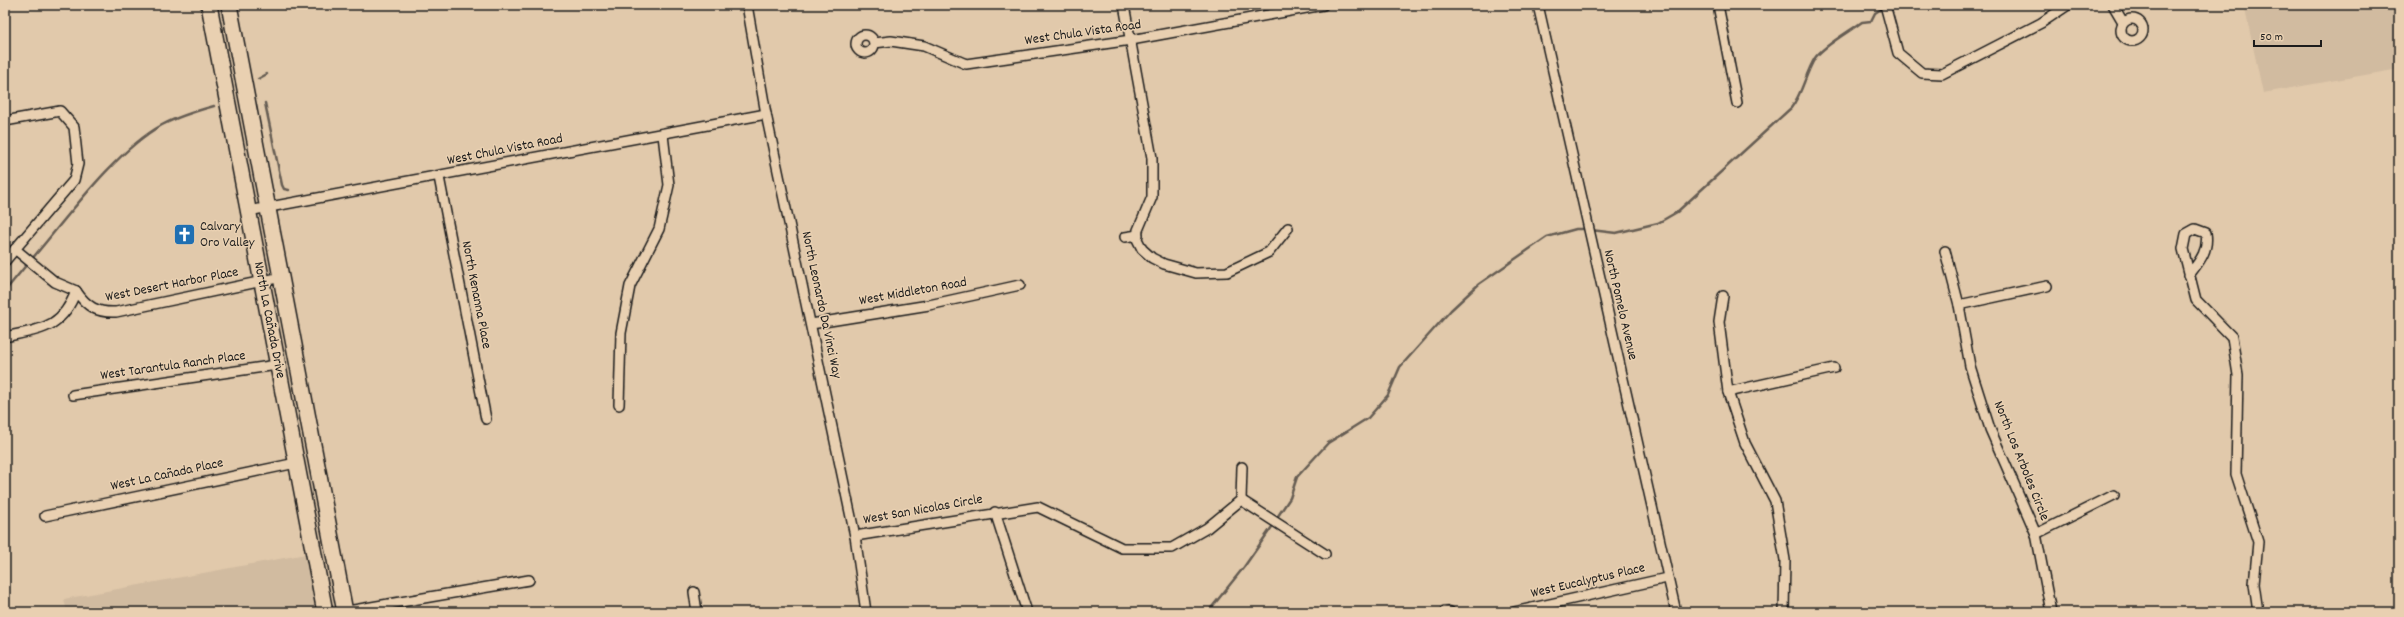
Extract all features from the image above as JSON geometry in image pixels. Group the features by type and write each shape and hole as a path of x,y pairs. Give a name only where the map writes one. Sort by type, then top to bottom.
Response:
{"main road":[{"name":"North La Cañada Drive","path":"209,5 324,612"},
{"name":"North La Cañada Drive","path":"229,5 282,278 343,612"}],"street":[{"name":"North Leonardo Da Vinci Way","path":"747,5 766,114 855,536 866,612"},
{"path":"1124,5 1152,158 1152,197 1138,235 1142,249 1152,258 1164,264 1196,273 1227,272 1270,252 1288,228"},
{"name":"West Chula Vista Road","path":"874,43 891,41 924,46 966,64 1131,40 1323,5"},
{"name":"North Pomelo Avenue","path":"1538,5 1667,578 1676,612"},
{"path":"1718,5 1737,103"},
{"path":"1885,5 1898,53 1922,73 1942,74 2041,23 2068,5"},
{"path":"2113,5 2123,22"},
{"path":"5,121 60,111 74,127 78,164 74,180 5,261"},
{"name":"West Chula Vista Road","path":"248,211 439,177 766,114"},
{"path":"619,405 621,332 630,286 659,229 669,185 663,135"},
{"name":"North Kenanna Place","path":"439,177 486,419"},
{"path":"1125,237 1138,235"},
{"path":"5,336 44,328 55,323 71,305 76,292 55,282 15,249"},
{"name":"North Los Arboles Circle","path":"1945,251 1959,305 1970,366 1990,429 2036,534 2052,612"},
{"path":"2189,275 2196,300 2232,337 2238,376 2236,474 2258,542 2254,584 2258,612"},
{"name":"West Desert Harbor Place","path":"76,292 90,307 105,313 282,278"},
{"name":"West Middleton Road","path":"811,324 930,304 1020,285"},
{"path":"1959,305 2047,286"},
{"path":"1724,296 1719,322 1728,392 1745,443 1775,501 1785,560 1784,612"},
{"name":"West Tarantula Ranch Place","path":"73,395 277,365"},
{"path":"1728,392 1834,368"},
{"name":"West La Cañada Place","path":"45,516 296,463"},
{"path":"1242,467 1241,500 1325,554"},
{"name":"North Los Arboles Circle","path":"2036,534 2114,495"},
{"name":"West San Nicolas Circle","path":"855,536 995,512 1038,507 1122,548 1172,548 1207,528 1241,500"},
{"name":"West San Nicolas Circle","path":"995,512 1027,612"},
{"name":"West Eucalyptus Place","path":"1514,612 1667,578"},
{"name":"North La Cañada Drive","path":"343,612 529,580"},
{"path":"694,592 698,612"}],"shaded area":[{"path":"2244,5 2399,5 2399,69 2263,93"},
{"path":"306,554 317,612 67,612 64,599"}],"waterway":[{"path":"1591,230 1616,233 1658,223 1677,212 1791,108 1815,58 1819,53 1862,22 1871,21 1875,13 1883,8"},
{"path":"258,79 267,74"},
{"path":"265,103 282,185 284,189 289,190"},
{"path":"31,260 92,186 127,151 145,136 162,125 181,116 214,106"},
{"path":"1276,519 1290,498 1297,477 1328,443 1368,418 1388,395 1400,367 1451,310 1479,284 1547,237 1576,229 1586,229"},
{"path":"5,291 28,263"},
{"path":"1208,612 1244,567 1274,524"}],"place":[{"name":"Calvary Oro Valley","path":"184,235"}]}
